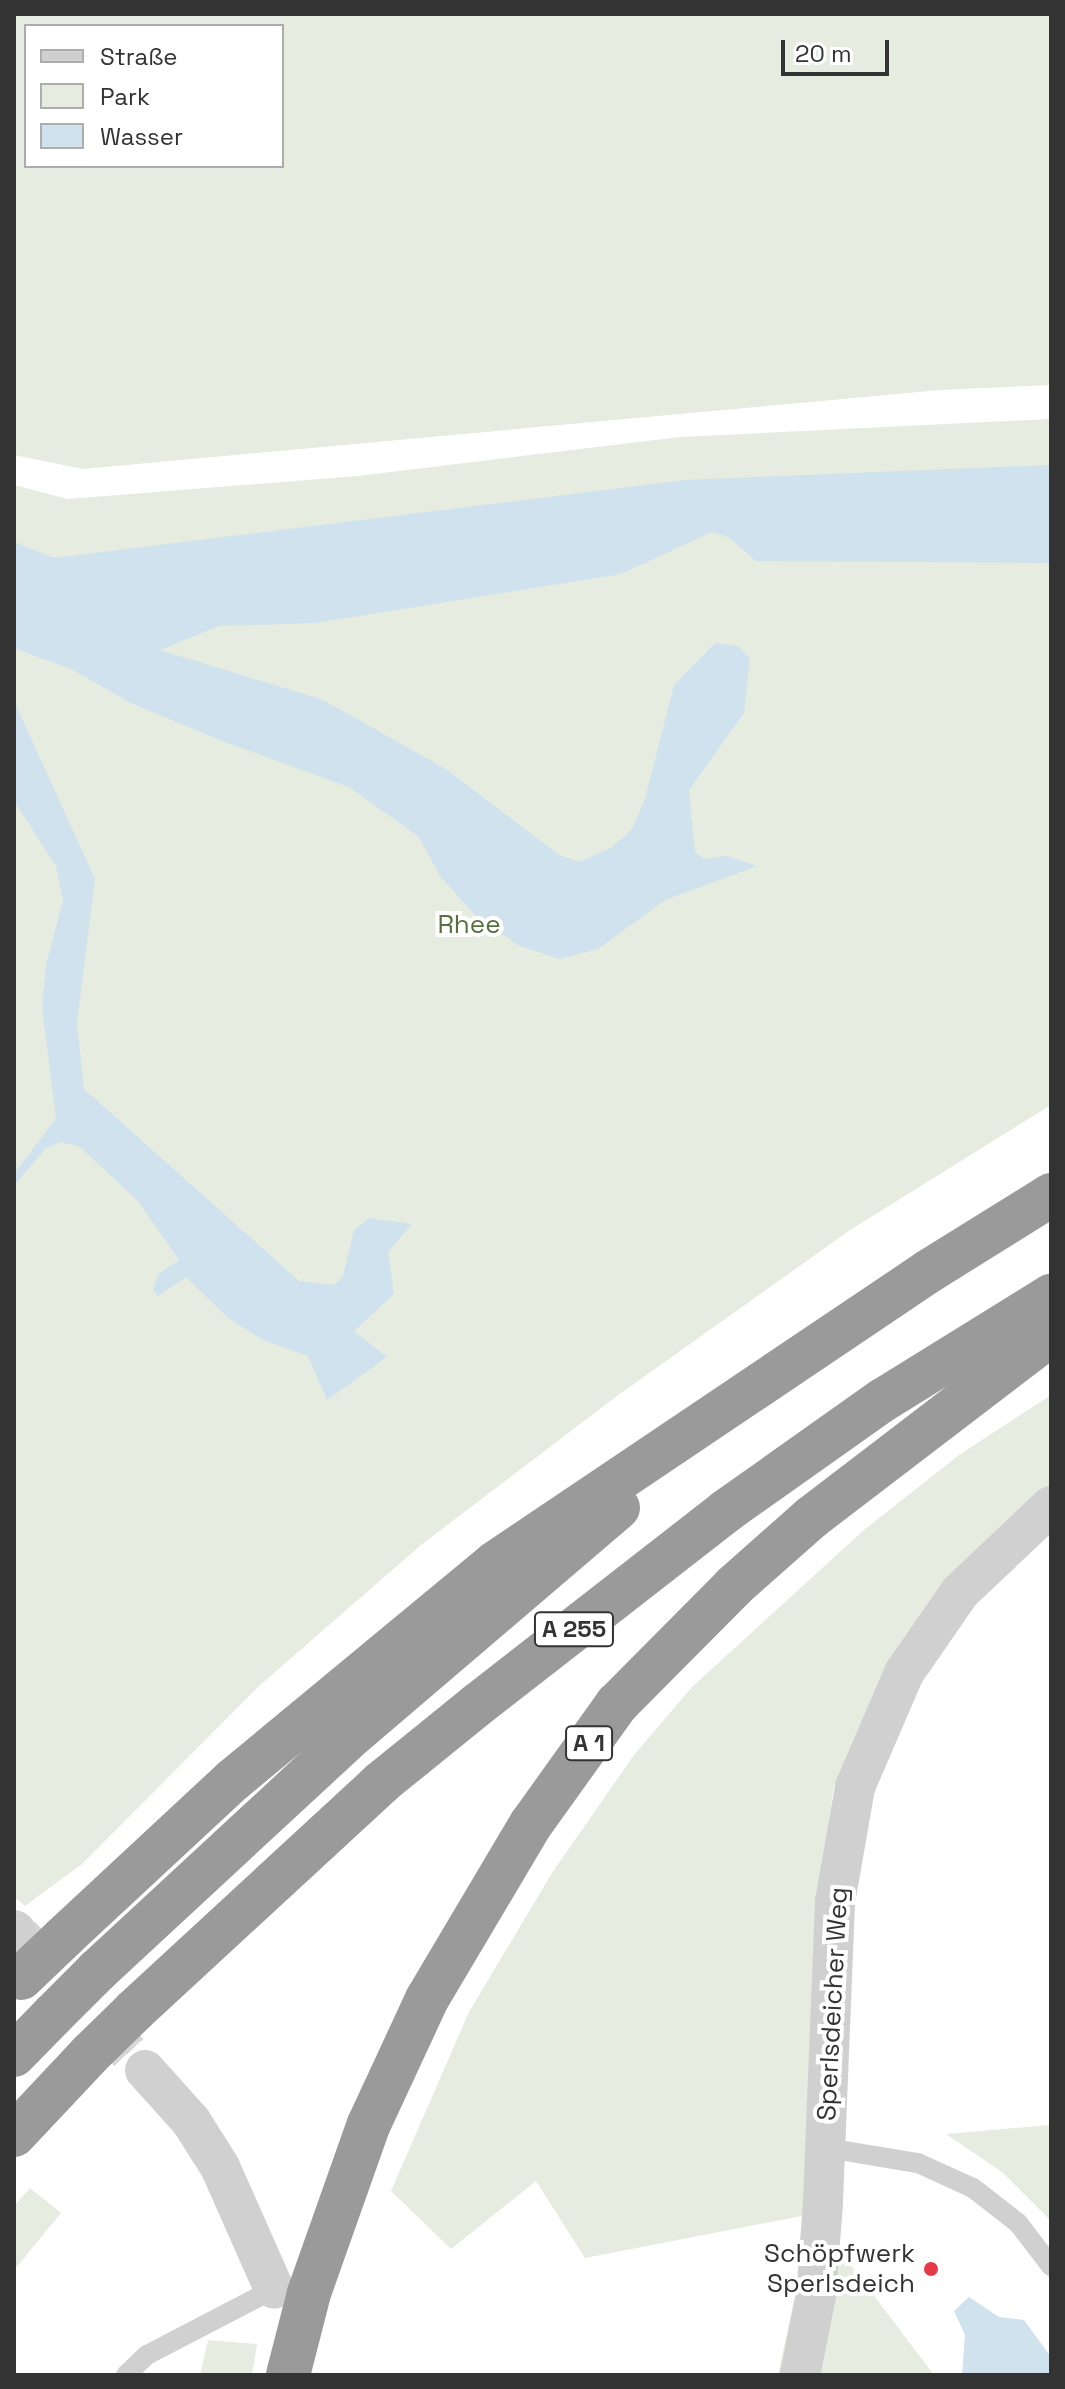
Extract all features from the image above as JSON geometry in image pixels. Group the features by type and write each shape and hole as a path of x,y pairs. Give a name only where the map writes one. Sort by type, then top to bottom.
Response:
{"highway":[{"path":"18,1982 233,1780 391,1645 495,1563 720,1415 929,1271 1051,1195"},
{"name":"A 255","path":"14,2135 134,2011 382,1782 489,1695 752,1492 883,1400 1051,1296"},
{"name":"A 1","path":"288,2375 291,2291 427,1999 531,1824 617,1704 734,1586 812,1517 1051,1334"},
{"name":"A 255","path":"14,2055 97,1971 345,1741 523,1594 720,1415"}],"street":[{"name":"Sperlsdeicher Weg","path":"800,2375 816,2296 827,2148 835,1902 855,1787 904,1673 960,1592 1051,1506"},
{"path":"145,2070 191,2121 291,2291"}],"lane":[{"path":"827,2148 918,2163 973,2188 1018,2223 1051,2266"},
{"path":"126,2375 147,2355 291,2291"}],"green space":[{"path":"14,14 1051,14 1051,385 940,390 83,469 14,455"},
{"name":"Rhee","path":"1051,419 1051,1105 850,1230 617,1396 421,1545 259,1686 82,1864 25,1906 14,1897 14,485 68,499 358,476 680,437"},
{"path":"1051,1395 1051,1489 892,1659 834,1786 816,1907 812,2214 585,2258 536,2181 451,2249 391,2191 469,2012 552,1873 634,1755 692,1687 864,1530 959,1455"},
{"path":"1051,2125 1051,2221 1002,2172 946,2134"},
{"path":"30,2188 61,2213 14,2270 14,2206"},
{"path":"812,2214 934,2375 778,2375"},
{"path":"208,2340 257,2344 252,2375 200,2375"}],"water":[{"path":"1051,465 1051,563 756,561 728,537 712,532 621,574 316,623 219,626 160,650 323,700 446,769 559,855 579,862 611,848 632,829 645,799 674,685 715,643 738,646 750,658 744,713 689,790 695,852 704,859 726,856 757,866 665,900 598,949 560,959 518,945 475,915 440,876 419,837 349,787 222,741 131,703 71,669 14,648 14,542 54,558 685,480"},
{"path":"14,701 95,879 77,1023 84,1089 299,1281 334,1285 343,1276 354,1230 369,1218 412,1224 388,1252 394,1294 354,1331 387,1357 327,1400 308,1356 263,1340 227,1317 186,1277 158,1296 153,1290 158,1274 179,1260 138,1201 80,1147 61,1142 46,1148 14,1186 14,1174 56,1118 42,1007 46,965 63,901 56,866 14,801"},
{"path":"969,2297 999,2317 1024,2320 1051,2357 1051,2375 962,2375 965,2335 954,2311"}],"tunnel":[{"path":"20,1935 145,2070"}],"place":[{"name":"Schöpfwerk Sperlsdeich","path":"931,2269"}]}
